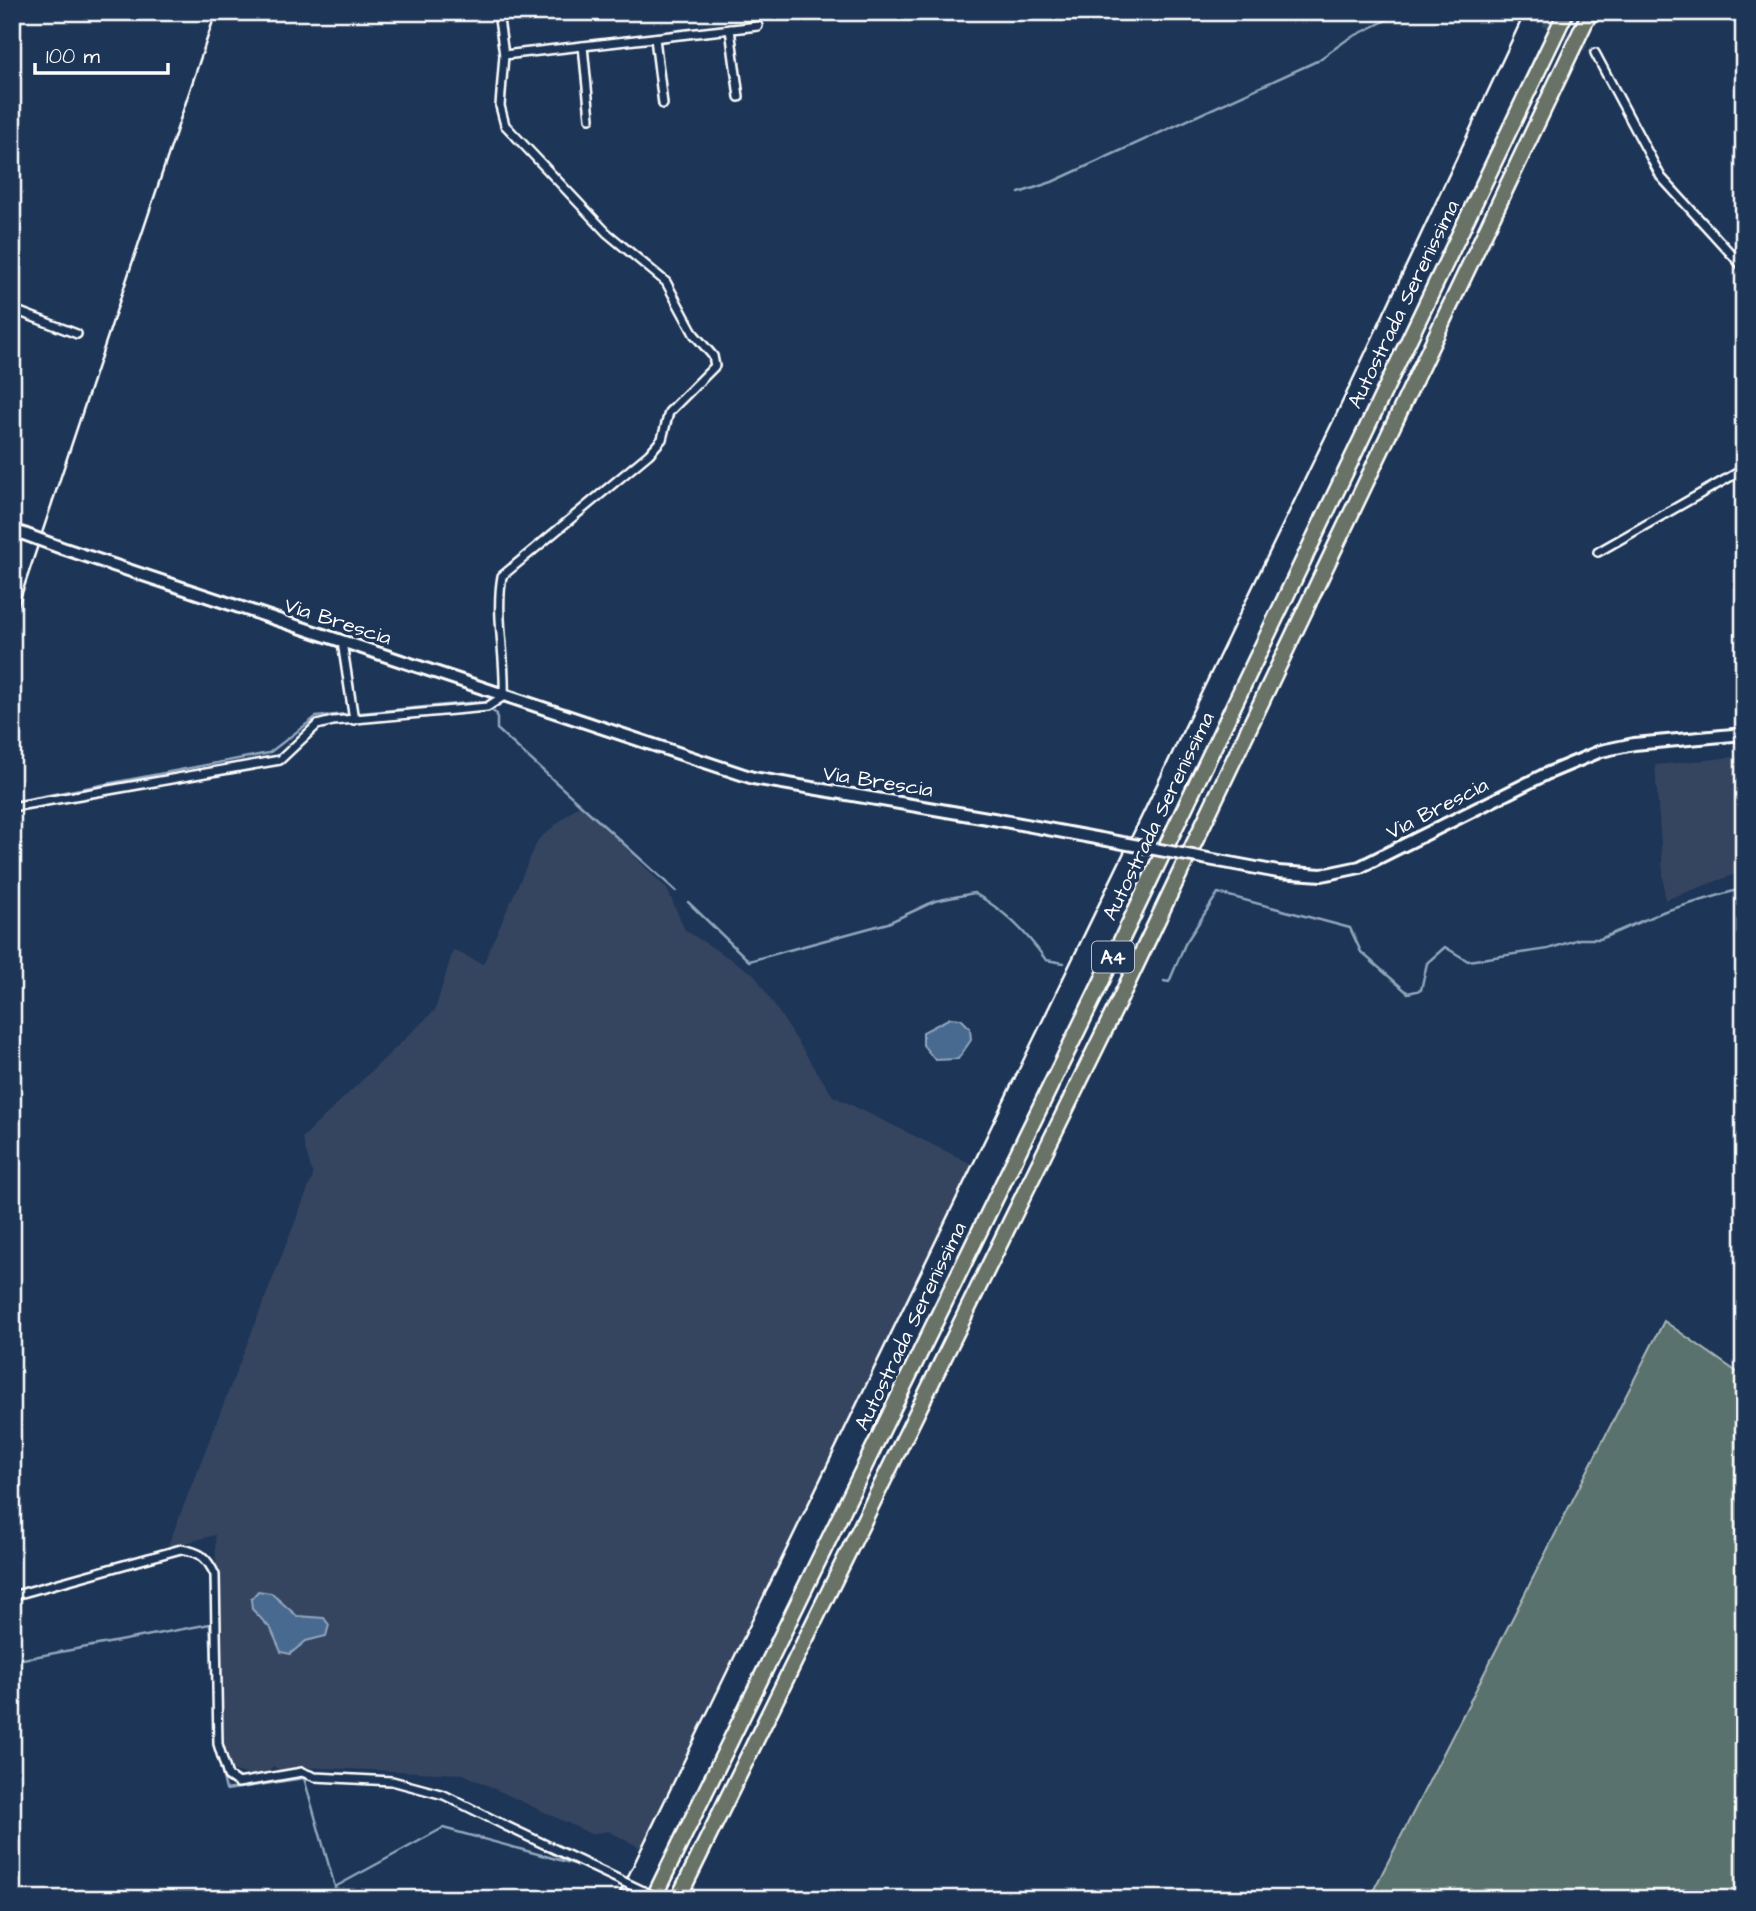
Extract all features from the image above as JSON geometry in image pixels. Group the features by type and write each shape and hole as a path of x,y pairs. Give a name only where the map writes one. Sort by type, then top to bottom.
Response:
{"highway":[{"name":"Autostrada Serenissima","path":"653,1899 1106,972 1566,12"},
{"name":"Autostrada Serenissima","path":"678,1899 1118,1003 1590,12"}],"main road":[{"name":"Via Brescia","path":"12,530 753,778 1278,872 1322,875 1360,867 1546,774 1601,751 1634,744 1744,734"}],"street":[{"path":"12,807 280,760 317,725 485,707 504,696 505,664 499,592 502,576 649,454 662,439 669,412 715,366 713,356 694,334 666,282 611,237 505,125 500,106 504,55 498,12"},
{"path":"504,55 758,26"},
{"path":"730,29 739,97"},
{"path":"654,38 663,104"},
{"path":"583,46 590,118"},
{"path":"1595,53 1661,177 1744,268"},
{"path":"12,309 77,334"},
{"path":"1598,552 1744,469"},
{"path":"342,642 354,720"},
{"path":"12,1596 181,1549 197,1551 208,1559 215,1575 218,1744 228,1776 238,1783 302,1772 316,1777 392,1781 443,1795 660,1899"}],"shaded area":[{"path":"1744,756 1744,871 1665,900 1655,765"},
{"path":"581,803 667,889 685,930 754,974 833,1096 972,1164 641,1848 608,1831 591,1834 463,1774 301,1767 282,1772 273,1766 262,1778 230,1770 222,1742 215,1535 167,1548 313,1176 302,1138 435,1010 453,950 483,964 538,840"},
{"path":"950,1018 961,1019 970,1028 971,1040 958,1059 935,1060 923,1045 923,1032"},
{"path":"258,1591 271,1593 297,1616 324,1618 329,1625 326,1636 306,1641 290,1654 281,1652 271,1629 252,1609 251,1599"}],"green space":[{"path":"1664,1321 1744,1377 1744,1899 1369,1899"}],"waterway":[{"path":"1019,193 1052,182 1317,61 1348,39 1403,12"},
{"path":"360,713 479,702 484,706"},
{"path":"489,709 497,714 497,729 676,891"},
{"path":"12,802 269,753 316,717 345,714"},
{"path":"1164,981 1169,982 1185,944 1218,893 1350,928 1361,952 1408,993 1421,990 1427,963 1445,947 1468,961 1548,949 1579,939 1600,939 1665,911 1744,888"},
{"path":"688,902 749,961 888,923 935,901 974,893 1014,922 1046,960 1064,963"},
{"path":"12,1661 210,1624 213,1683"},
{"path":"217,1752 226,1790 304,1778 335,1887 443,1828 578,1865"},
{"path":"706,1892 726,1899"}],"tunnel":[{"path":"1526,12 1595,53"}],"railway":[{"path":"12,623 216,12"},
{"path":"617,1899 1345,396 1525,12"}]}
